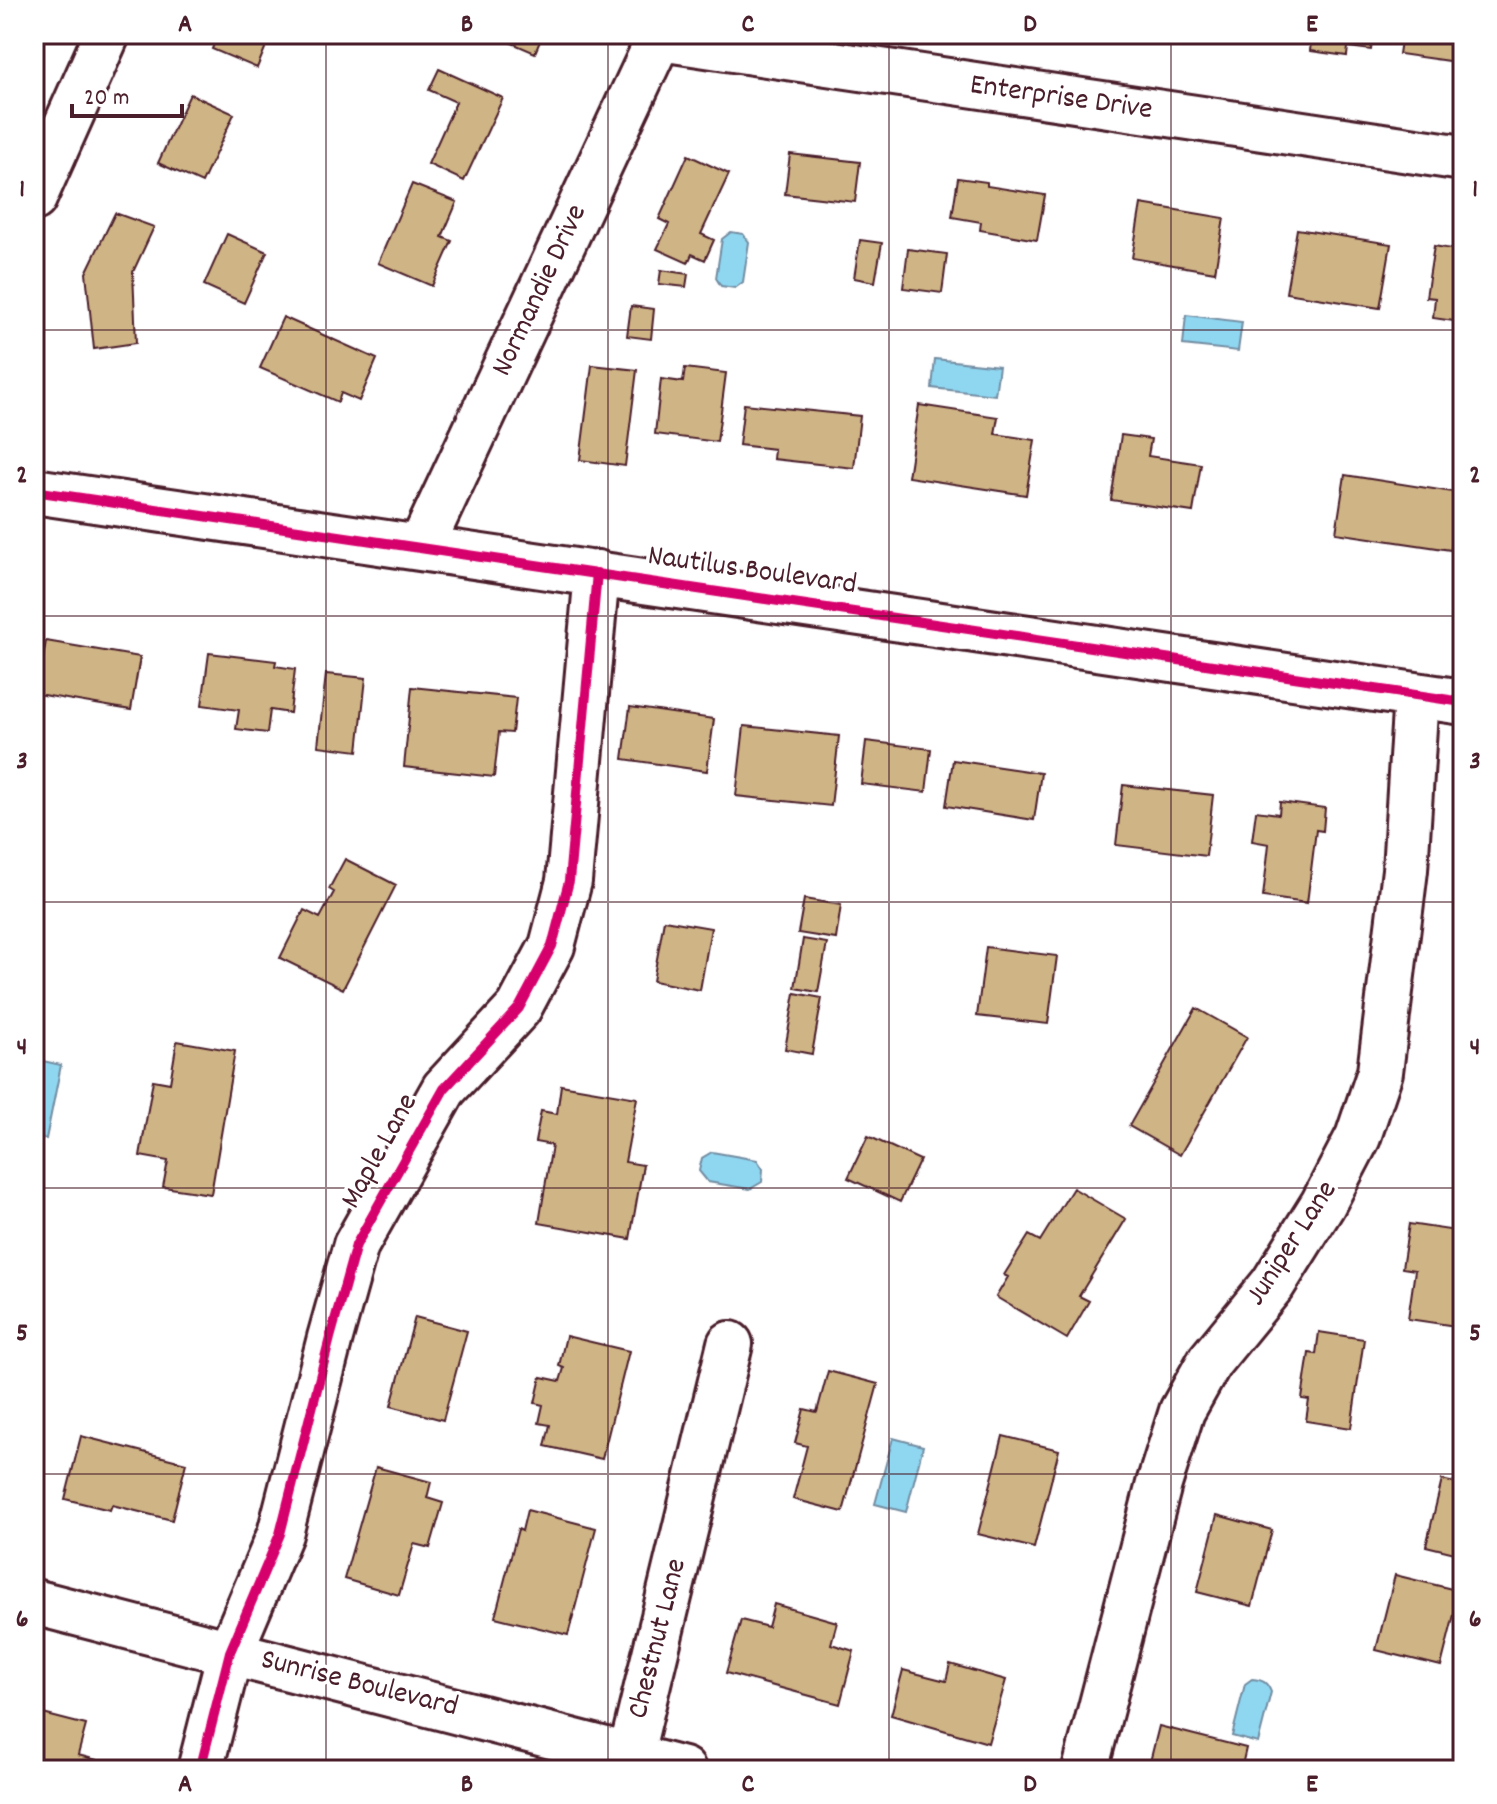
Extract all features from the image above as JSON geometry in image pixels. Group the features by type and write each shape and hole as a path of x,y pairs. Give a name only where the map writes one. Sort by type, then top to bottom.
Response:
{"street":[{"path":"34,198 107,34"},
{"name":"Enterprise Drive","path":"660,36 1463,158"},
{"name":"Normandie Drive","path":"421,547 660,36"},
{"name":"Nautilus Boulevard","path":"34,491 1463,702"},
{"name":"Maple Lane","path":"200,1770 230,1652 280,1534 356,1245 444,1089 519,1008 552,946 569,881 597,573"},
{"name":"Juniper Lane","path":"1085,1770 1159,1484 1182,1411 1210,1361 1273,1284 1323,1204 1358,1137 1380,1072 1405,870 1416,695"},
{"name":"Chestnut Lane","path":"628,1763 730,1344"},
{"name":"Sunrise Boulevard","path":"34,1602 230,1652 628,1763 683,1770"}],"water":[{"path":"731,232 743,234 749,242 743,282 735,288 721,286 716,278 722,239"},
{"path":"1186,315 1242,322 1238,351 1183,345"},
{"path":"935,359 999,366 995,395 932,388"},
{"path":"34,1059 61,1065 46,1139 34,1136"},
{"path":"712,1152 757,1160 763,1169 762,1182 750,1189 708,1182 699,1171 702,1158"},
{"path":"893,1438 923,1446 906,1512 875,1504"},
{"path":"1252,1679 1264,1682 1271,1692 1258,1743 1232,1736 1245,1684"}],"building":[{"path":"218,34 271,34 257,68 212,49"},
{"path":"491,34 543,34 535,53"},
{"path":"1295,34 1373,34 1371,50 1348,47 1347,56 1310,51 1311,42 1295,40"},
{"path":"1402,34 1463,34 1463,63 1399,54"},
{"path":"439,69 503,98 464,181 428,164 456,102 429,90"},
{"path":"190,94 234,114 202,183 158,163"},
{"path":"790,154 860,162 855,202 785,194"},
{"path":"688,155 729,174 701,234 714,240 705,260 692,254 688,263 657,249 669,224 659,219"},
{"path":"958,178 1045,195 1037,240 980,230 981,222 952,217"},
{"path":"412,184 457,202 442,237 452,241 432,286 378,263"},
{"path":"1141,204 1224,218 1215,272 1132,258"},
{"path":"115,213 154,227 133,272 136,343 94,349 86,273"},
{"path":"1297,229 1391,244 1380,308 1286,293"},
{"path":"227,234 267,252 244,303 204,285"},
{"path":"860,240 882,243 875,282 854,278"},
{"path":"1434,246 1463,251 1461,322 1433,318 1435,298 1426,297"},
{"path":"908,249 947,254 942,293 903,288"},
{"path":"661,270 688,274 686,287 659,284"},
{"path":"631,306 654,309 651,339 627,336"},
{"path":"283,317 377,359 359,401 341,393 338,402 260,368"},
{"path":"592,365 637,370 625,466 580,460"},
{"path":"685,368 726,373 717,442 655,434 661,379 683,382"},
{"path":"744,404 860,416 854,468 773,459 774,449 739,445"},
{"path":"919,405 998,417 995,434 1035,440 1026,495 908,477"},
{"path":"1121,435 1151,439 1148,456 1201,464 1193,512 1111,500"},
{"path":"1345,475 1459,493 1451,550 1336,533"},
{"path":"46,641 140,657 131,710 37,694"},
{"path":"209,653 276,661 275,666 295,669 290,713 270,710 267,733 236,729 239,710 202,705"},
{"path":"326,674 366,678 358,751 318,746"},
{"path":"412,687 516,698 512,733 499,732 494,777 404,767"},
{"path":"630,707 714,719 707,771 623,759"},
{"path":"744,726 839,736 831,806 736,796"},
{"path":"866,741 931,749 926,792 861,784"},
{"path":"953,760 1041,773 1034,820 946,806"},
{"path":"1123,785 1213,795 1206,856 1116,845"},
{"path":"1280,802 1325,808 1323,831 1316,830 1307,903 1263,897 1269,844 1252,841 1256,811 1279,814"},
{"path":"345,859 396,885 343,989 280,958 304,910 320,918 334,892 329,889"},
{"path":"804,899 841,905 836,939 798,933"},
{"path":"664,920 711,928 700,990 653,981"},
{"path":"803,939 827,943 818,992 795,988"},
{"path":"986,947 1057,956 1048,1024 977,1016"},
{"path":"795,993 822,998 812,1054 785,1049"},
{"path":"1196,1008 1247,1037 1180,1155 1129,1126"},
{"path":"177,1041 235,1051 211,1194 163,1187 168,1161 140,1156 153,1080 170,1083"},
{"path":"561,1085 637,1098 625,1162 643,1165 630,1239 539,1223 552,1145 535,1142 541,1111 557,1114"},
{"path":"868,1136 920,1160 900,1202 848,1178"},
{"path":"1073,1188 1126,1219 1079,1296 1089,1301 1067,1339 996,1297 1008,1277 1004,1275 1029,1235 1040,1241"},
{"path":"34,1215 46,1219 34,1256"},
{"path":"1409,1224 1463,1232 1463,1327 1408,1319 1415,1270 1402,1268"},
{"path":"415,1317 467,1331 443,1420 391,1406"},
{"path":"1319,1332 1364,1339 1351,1428 1306,1421 1309,1400 1302,1399 1309,1353 1316,1354"},
{"path":"566,1336 629,1351 602,1459 545,1446 550,1425 539,1423 543,1405 535,1403 541,1377 560,1381 564,1368 559,1366"},
{"path":"828,1371 878,1384 843,1512 793,1499 807,1446 795,1443 804,1409 817,1412"},
{"path":"81,1436 186,1463 172,1520 112,1505 110,1510 65,1499"},
{"path":"1003,1436 1059,1450 1034,1548 978,1534"},
{"path":"376,1467 431,1482 427,1498 443,1503 430,1548 414,1544 399,1595 344,1579"},
{"path":"1442,1480 1463,1485 1463,1555 1426,1546"},
{"path":"527,1510 596,1528 568,1635 495,1617 518,1529 522,1531"},
{"path":"1217,1515 1272,1530 1252,1606 1197,1592"},
{"path":"1395,1575 1460,1591 1441,1666 1376,1650"},
{"path":"774,1604 837,1622 831,1644 854,1651 840,1704 726,1673 741,1620 768,1627"},
{"path":"950,1664 1006,1680 988,1743 891,1715 903,1670 946,1681"},
{"path":"43,1714 86,1725 78,1755 97,1760 95,1770 34,1770 34,1751"},
{"path":"1159,1726 1246,1748 1241,1770 1148,1770"}],"cycle path":[{"path":"34,491 1463,702"},
{"path":"200,1770 230,1652 280,1534 356,1245 444,1089 519,1008 552,946 569,881 597,573"}]}
